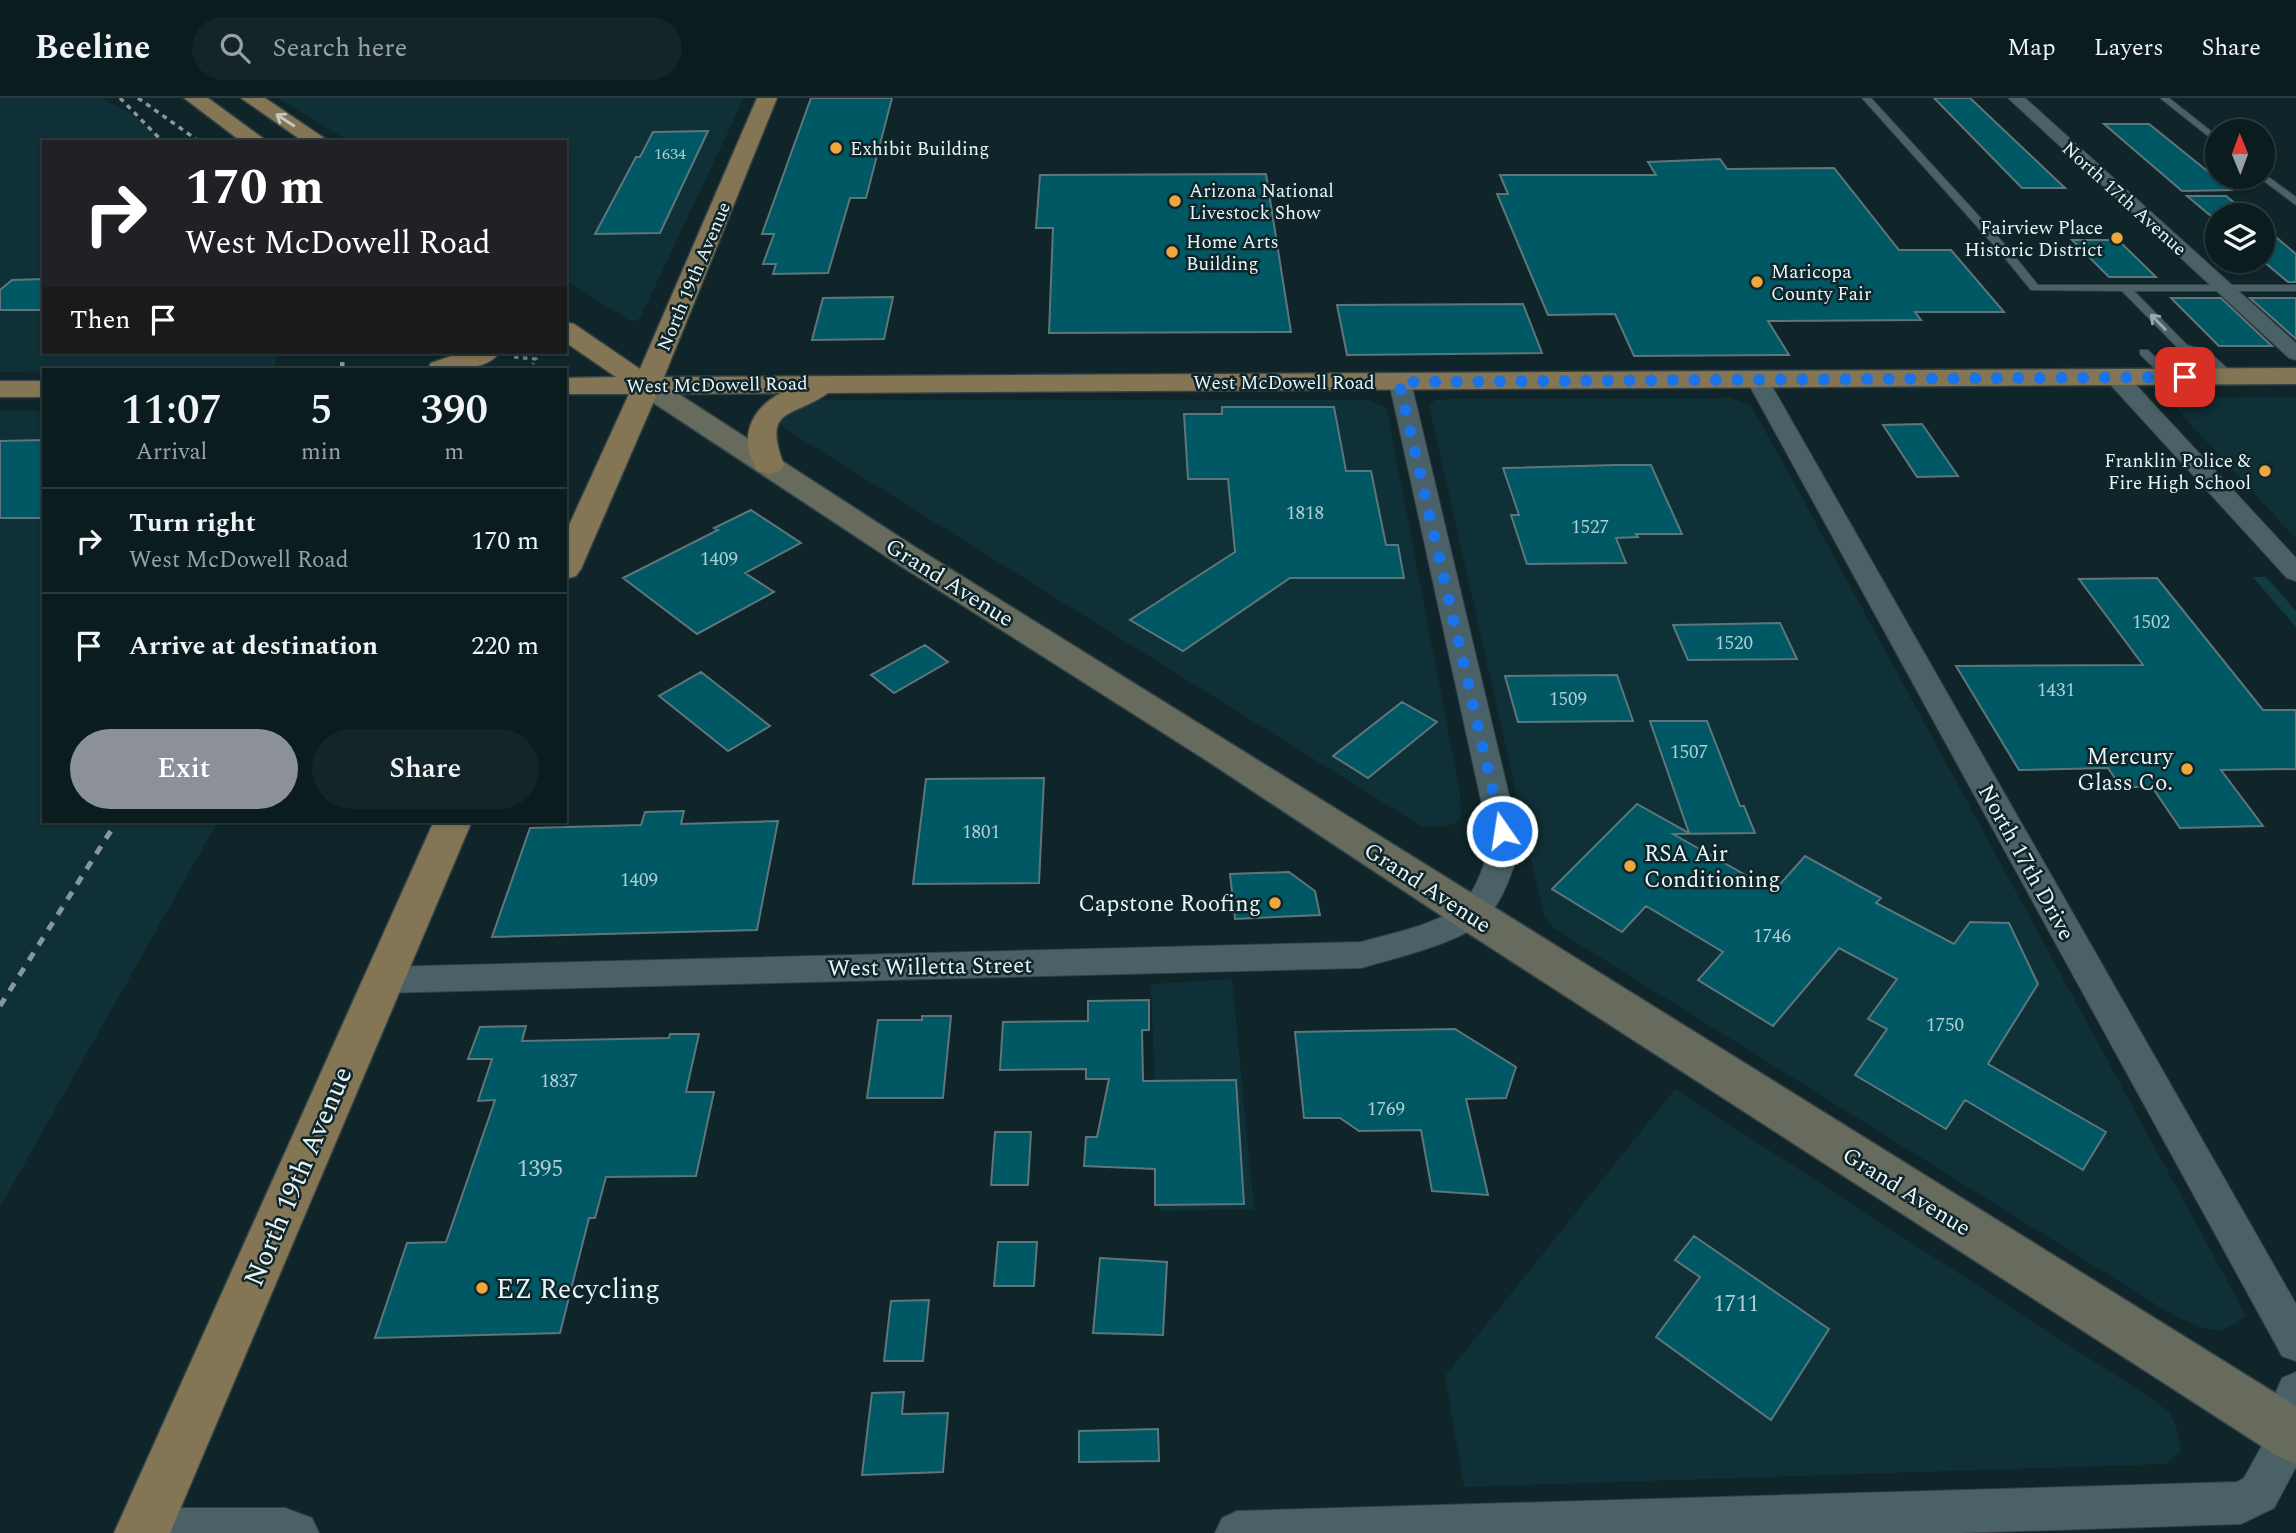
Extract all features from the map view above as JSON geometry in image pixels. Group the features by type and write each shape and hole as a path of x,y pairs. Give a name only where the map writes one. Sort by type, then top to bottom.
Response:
{"main road":[{"path":"194,98 254,140"},
{"path":"251,98 316,140"},
{"name":"North 19th Avenue","path":"567,565 647,386 767,98"},
{"name":"Grand Avenue","path":"567,331 769,465 1471,915 2294,1421"},
{"path":"445,368 499,354"},
{"name":"West McDowell Road","path":"567,386 837,382 1758,381 2296,376"},
{"path":"769,465 761,449 761,434 769,414 785,401 837,382"},
{"path":"0,390 42,389"},
{"name":"North 19th Avenue","path":"143,1532 452,823"}],"street":[{"name":"North 17th Avenue","path":"2016,98 2296,354"},
{"path":"2116,377 2296,573"},
{"name":"North 17th Drive","path":"1758,381 2296,1342"},
{"path":"1399,382 1506,846 1494,882 1471,915"},
{"name":"West Willetta Street","path":"381,981 1361,956 1404,943 1471,915"},
{"path":"1237,1533 2241,1503 2259,1493 2294,1421"},
{"path":"143,1532 285,1530 297,1533"}],"lane":[{"path":"1866,98 2035,288 2296,288"},
{"path":"2164,98 2205,130"},
{"path":"2275,185 2296,202"},
{"path":"2125,288 2183,347 2204,352 2231,376"},
{"path":"2144,352 2169,377"}],"path":[{"path":"499,354 536,359 533,363"}],"shaded area":[{"path":"0,98 102,98 130,113 164,140 42,140 42,354 279,354 273,368 42,368 42,371 0,372"},
{"path":"278,98 744,98 640,318 632,322 567,281 567,140 347,140"},
{"name":"Franklin Police & Fire High School","path":"2296,397 2296,539 2171,403 2177,398"},
{"path":"1730,398 1751,406 1786,468 2236,1297 2245,1316 2236,1323 2220,1331 2200,1327 2173,1315 1553,928 1544,916 1429,406 1435,400 1452,399"},
{"path":"1369,400 1384,407 1387,410 1460,793 1461,815 1457,822 1447,826 1421,826 784,428 780,423 784,415 804,402"},
{"path":"0,411 42,411 42,823 217,823 0,1207"},
{"path":"2253,577 2266,577 2296,611 2296,627"},
{"path":"1232,979 1254,1209 1159,1211 1151,984"},
{"path":"1675,1089 2152,1399 2169,1412 2176,1426 2181,1451 2166,1464 1464,1487 1445,1376"}],"building":[{"name":"Exhibit Building","path":"811,98 892,98 866,198 850,198 828,273 773,274 776,264 763,264 774,234 762,234"},
{"path":"1934,98 1970,98 2065,188 2022,188"},
{"path":"2104,124 2149,124 2205,169 2205,189 2231,190 2182,191"},
{"path":"708,131 660,233 595,234 636,157 640,157 653,132"},
{"path":"1720,159 1727,169 1834,168 1899,250 1951,250 2004,312 1915,312 1921,320 1768,321 1789,355 1634,356 1615,314 1548,315 1497,194 1508,194 1500,175 1656,175 1648,162"},
{"path":"1266,174 1291,332 1049,333 1053,228 1036,228 1040,175"},
{"path":"2187,196 2226,196 2235,203 2205,203 2205,211"},
{"path":"2275,236 2296,254 2296,282 2288,282 2275,271"},
{"path":"2072,240 2118,240 2156,277 2109,277"},
{"path":"42,279 42,310 0,310 0,290 12,280"},
{"path":"893,297 884,339 812,340 823,298"},
{"path":"2171,298 2221,298 2272,346 2219,346"},
{"path":"2250,298 2296,298 2296,339"},
{"path":"1523,304 1542,353 1347,355 1337,305"},
{"path":"1222,407 1334,407 1346,471 1371,471 1386,545 1398,545 1404,578 1290,578 1183,651 1130,620 1235,552 1228,479 1188,479 1184,414 1222,414"},
{"path":"1922,424 1958,476 1917,477 1883,425"},
{"path":"42,440 42,518 0,518 0,441"},
{"path":"1651,465 1682,534 1636,534 1638,537 1616,538 1626,563 1527,564 1511,515 1519,515 1503,468"},
{"path":"751,510 801,543 745,573 774,592 697,634 623,578 718,530 714,528"},
{"path":"2157,578 2263,710 2296,710 2296,769 2221,770 2263,826 2180,828 2152,787 2121,787 2108,768 2019,770 1956,666 2143,665 2079,579"},
{"path":"1780,623 1797,659 1688,660 1673,625"},
{"path":"925,645 948,662 894,693 871,675"},
{"path":"701,672 770,726 728,751 659,696"},
{"path":"1617,675 1633,721 1518,722 1505,676"},
{"path":"1402,702 1437,722 1368,778 1333,756"},
{"path":"1650,721 1707,721 1740,806 1744,806 1755,833 1673,834 1774,891 1805,856 1881,898 1876,903 1954,944 1970,922 2009,923 2038,984 1988,1064 2106,1132 2083,1170 1965,1100 1946,1129 1855,1075 1887,1029 1868,1019 1897,979 1839,948 1773,1026 1698,980 1723,952 1646,906 1622,932 1552,889 1637,804 1689,833"},
{"path":"1044,778 1039,883 913,884 926,779"},
{"path":"684,811 681,824 778,821 757,930 492,937 530,828 641,825 645,812"},
{"name":"Capstone Roofing","path":"1289,872 1315,891 1320,915 1235,919 1230,874"},
{"path":"1149,1000 1149,1030 1142,1030 1143,1081 1236,1080 1244,1204 1155,1205 1155,1169 1084,1166 1086,1137 1097,1137 1109,1079 1086,1079 1086,1069 1000,1070 1003,1022 1088,1021 1088,1001"},
{"path":"922,1016 951,1016 943,1098 867,1098 878,1020 922,1020"},
{"path":"526,1026 522,1041 669,1038 670,1034 699,1034 686,1092 714,1092 696,1176 606,1177 595,1218 589,1218 560,1333 375,1338 407,1243 446,1242 495,1100 478,1101 492,1059 468,1059 480,1027"},
{"path":"1455,1029 1516,1067 1506,1098 1466,1099 1488,1195 1432,1191 1421,1130 1359,1131 1340,1118 1304,1118 1295,1032"},
{"path":"995,1132 1031,1132 1028,1185 991,1185"},
{"path":"1694,1236 1829,1329 1771,1420 1656,1337 1700,1277 1675,1260"},
{"path":"998,1242 1037,1242 1034,1286 994,1286"},
{"path":"1100,1258 1167,1262 1163,1335 1093,1333"},
{"path":"929,1300 923,1361 884,1361 891,1301"},
{"path":"904,1392 902,1414 948,1413 943,1472 862,1475 872,1393"},
{"path":"1158,1429 1159,1461 1079,1462 1079,1431"}],"railway":[{"path":"120,98 161,140"},
{"path":"138,98 197,140"},
{"path":"342,368 343,354"},
{"path":"0,1006 116,823"}],"place":[{"name":"Exhibit Building","path":"836,148"},
{"name":"Arizona National Livestock Show","path":"1175,201"},
{"name":"Fairview Place Historic District","path":"2117,238"},
{"name":"Home Arts Building","path":"1172,252"},
{"name":"Maricopa County Fair","path":"1757,282"},
{"name":"Franklin Police & Fire High School","path":"2265,471"},
{"name":"Mercury Glass Co.","path":"2187,769"},
{"name":"RSA Air Conditioning","path":"1630,866"},
{"name":"Capstone Roofing","path":"1275,903"},
{"name":"EZ Recycling","path":"482,1288"}],"route":[{"path":"1502,831 1399,382 2185,377"}]}
